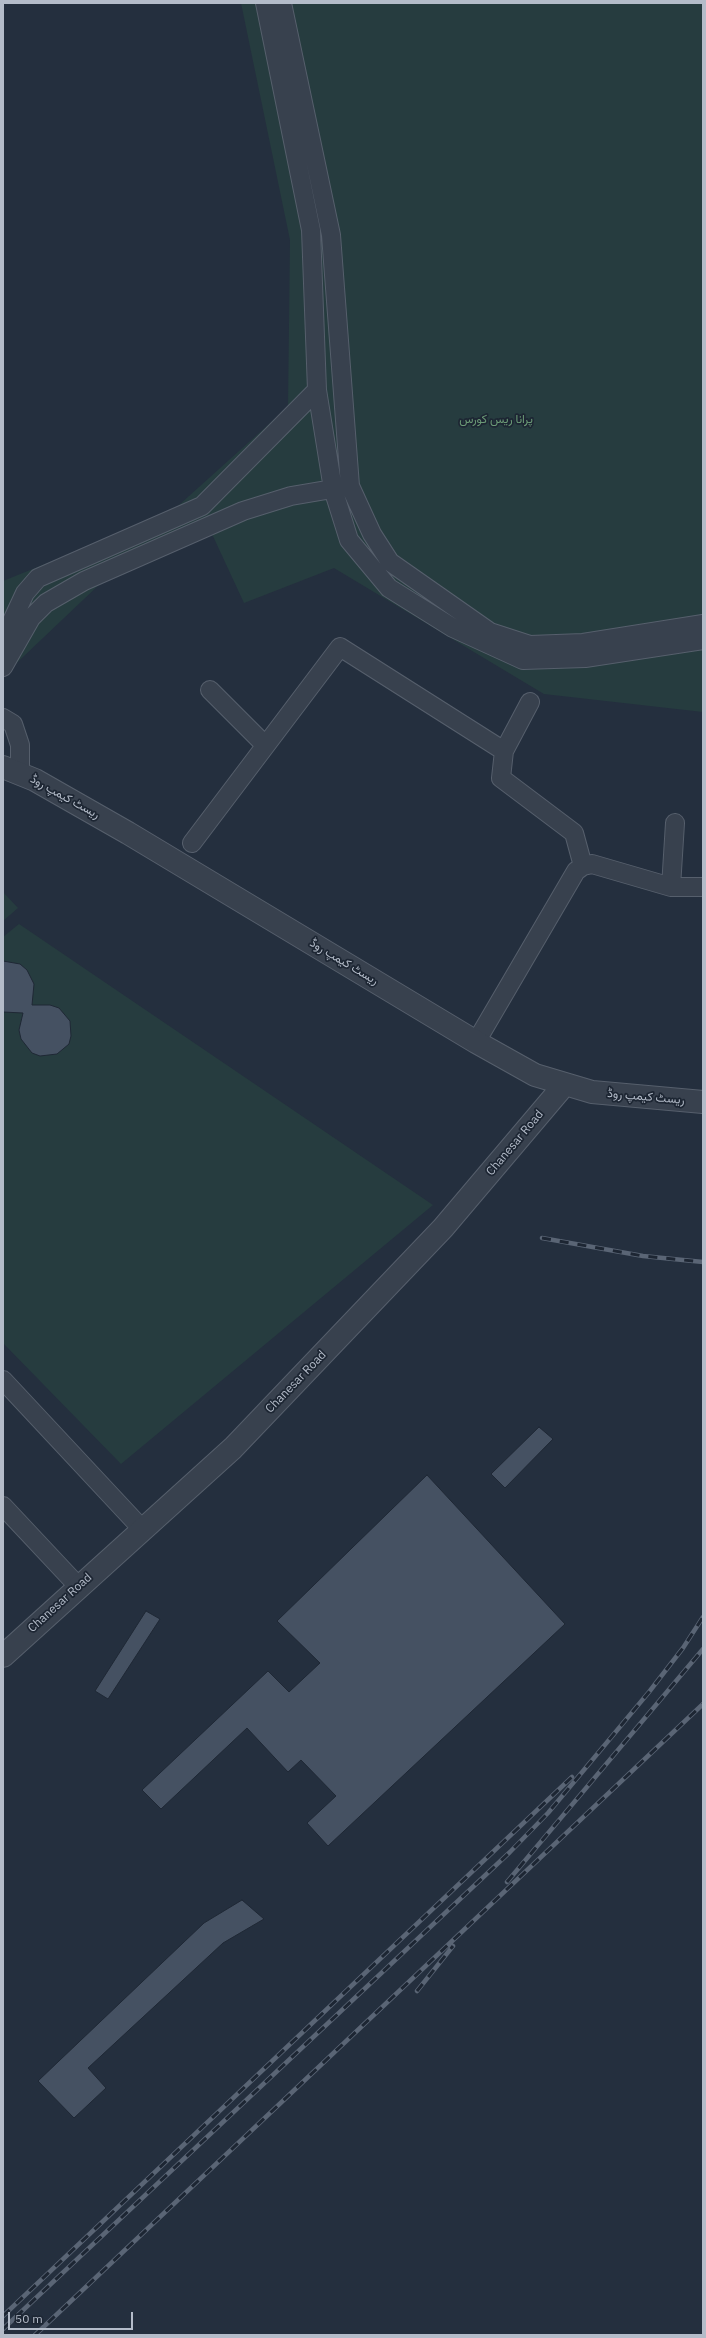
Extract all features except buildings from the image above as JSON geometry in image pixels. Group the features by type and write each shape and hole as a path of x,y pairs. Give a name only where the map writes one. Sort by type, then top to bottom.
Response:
{"street":[{"path":"265,3 311,230 316,390 342,488 390,562 490,632 530,645 583,643 703,624"},
{"path":"282,3 331,235 342,488 349,540 389,588 453,628 523,660 585,658 703,640"},
{"path":"3,648 11,623 26,593 38,578 202,506 316,390"},
{"path":"3,667 36,613 46,603 84,581 243,511 291,496 342,488"},
{"path":"192,843 340,647 504,752"},
{"path":"210,690 265,745"},
{"path":"530,702 504,752 501,778 574,833 583,866"},
{"path":"3,718 13,724 20,745 12,771"},
{"name":"ریسٹ کیمپ روڈ","path":"12,771 35,780 128,833 476,1042 534,1074 592,1092 703,1102"},
{"path":"671,887 675,823"},
{"path":"476,1042 576,872 583,866 592,864 671,887 703,887"},
{"name":"Chanesar Road","path":"3,1656 78,1586 143,1530 233,1448 443,1228 565,1084"},
{"path":"3,1380 143,1530"},
{"path":"3,1506 78,1586"}],"green space":[{"name":"پرانا ریس کورس","path":"241,3 703,3 703,712 544,694 334,568 244,603 212,534 103,581 3,676 3,581 169,514 288,407 290,240"},
{"path":"3,892 18,908 3,921"},
{"path":"19,924 433,1205 121,1464 3,1343 3,937"}],"railway":[{"path":"542,1238 643,1256 703,1262"},
{"path":"3,2329 510,1852 548,1813 649,1692 683,1648 703,1617"},
{"path":"507,1882 703,1649"},
{"path":"35,2335 703,1704"},
{"path":"3,2316 572,1777"},
{"path":"417,1991 453,1946"}]}
